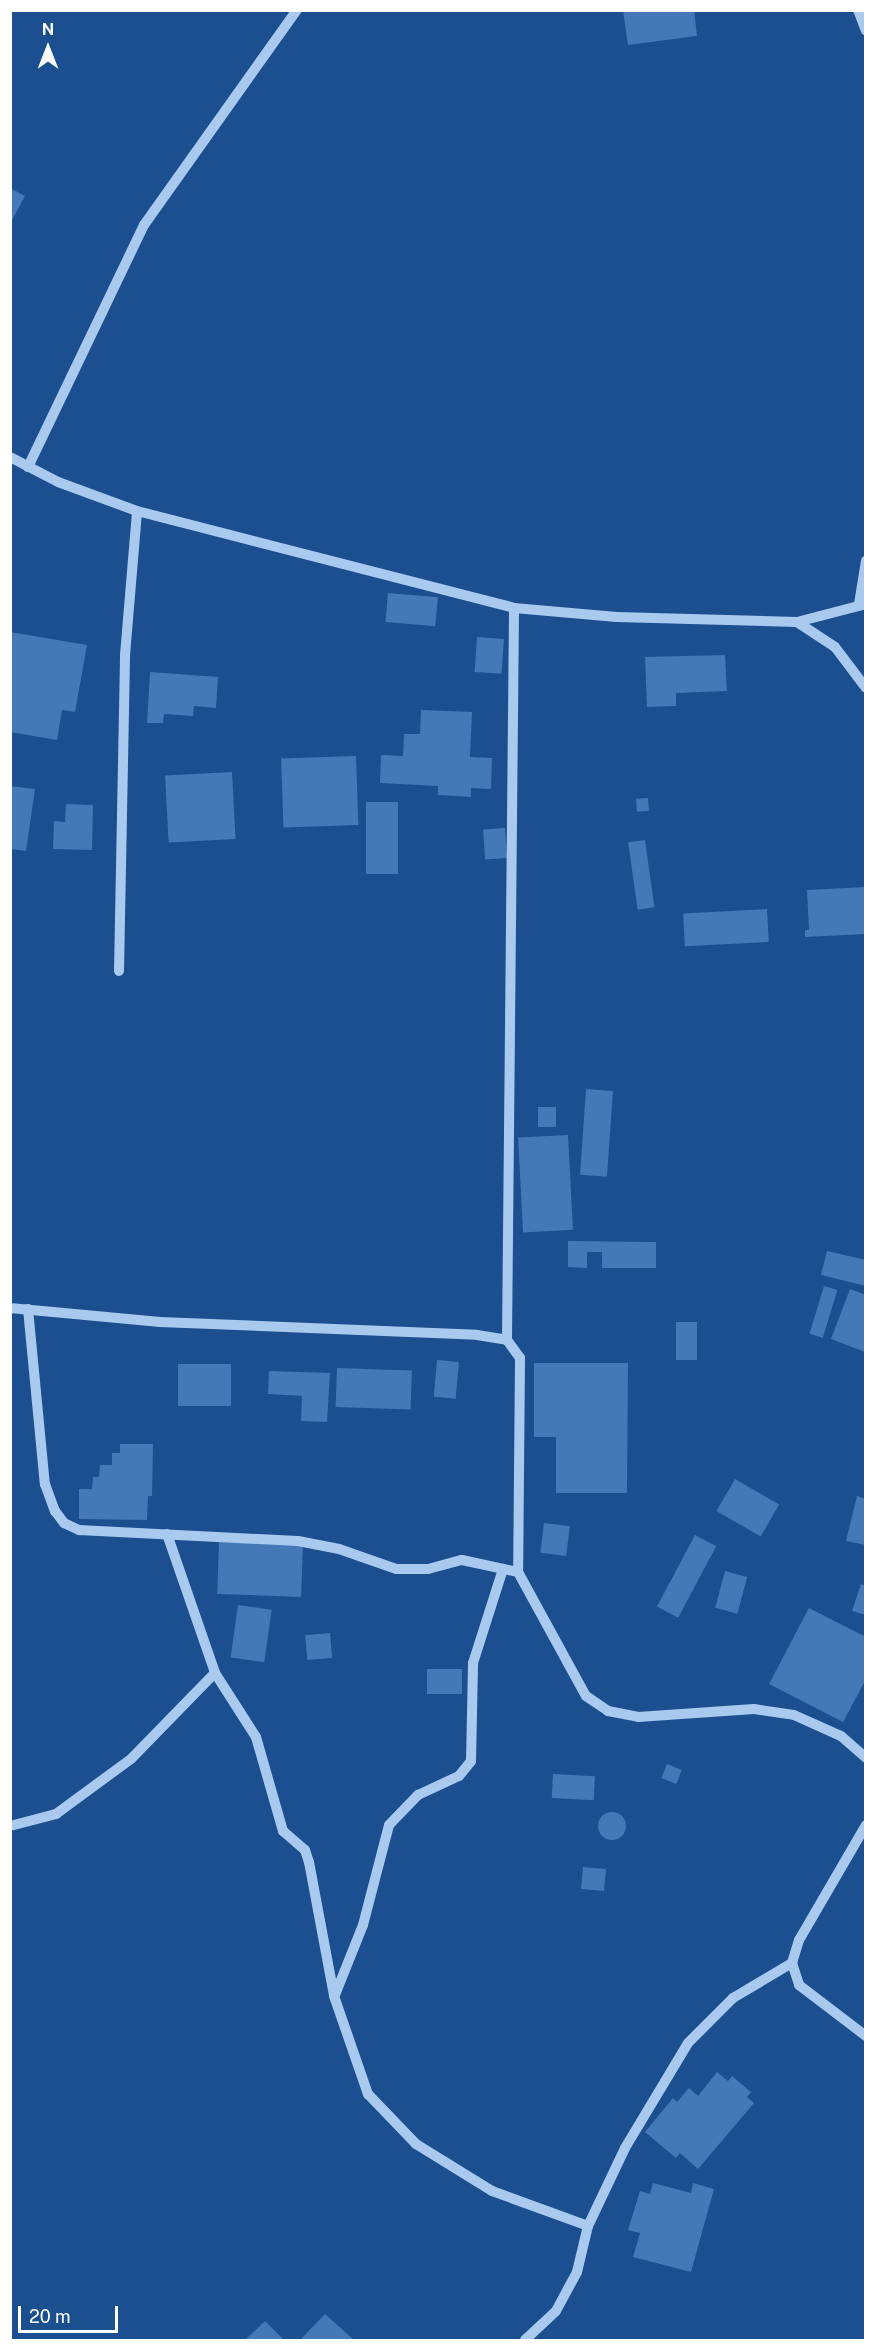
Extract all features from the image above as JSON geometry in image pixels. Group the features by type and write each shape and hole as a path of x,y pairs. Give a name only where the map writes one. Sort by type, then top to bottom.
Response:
{"street":[{"path":"28,467 144,225 297,10"},
{"path":"858,10 866,31"},
{"path":"10,457 58,482 136,511 514,608 640,618 797,622 862,604 866,561"},
{"path":"119,970 125,655 136,511"},
{"path":"514,608 507,1340 520,1358 518,1572 586,1696 608,1712 638,1717 754,1709 794,1715 841,1736 866,1758"},
{"path":"797,622 835,647 866,688"},
{"path":"10,1308 160,1322 477,1335 507,1340"},
{"path":"28,1309 45,1484 54,1511 64,1523 79,1530 298,1541 412,1570 462,1560 518,1572"},
{"path":"167,1534 215,1673 256,1737 283,1831 307,1856 334,1996 368,2094 416,2144 492,2191 588,2226"},
{"path":"334,1996 363,1925 389,1825 418,1795 459,1776 471,1761 473,1663 503,1569"},
{"path":"10,1826 56,1814 131,1759 215,1673"},
{"path":"866,1825 799,1940 792,1963 799,1985 866,2036"},
{"path":"525,2340 556,2311 578,2272 588,2226 625,2148 688,2043 733,1998 792,1963"}],"building":[{"path":"623,10 694,10 697,36 628,45"},
{"path":"10,188 25,196 10,224"},
{"path":"388,593 438,597 435,626 385,622"},
{"path":"10,632 87,645 75,712 62,710 57,740 10,732"},
{"path":"477,637 504,639 501,674 475,672"},
{"path":"725,655 727,691 676,693 676,706 647,707 645,657"},
{"path":"150,672 218,677 216,708 194,706 193,716 164,714 163,723 147,723"},
{"path":"421,710 472,712 470,757 492,758 491,789 471,788 471,797 438,795 438,786 380,783 381,755 403,756 404,734 420,734"},
{"path":"356,756 358,825 283,828 281,759"},
{"path":"232,772 236,839 169,842 165,776"},
{"path":"10,786 35,789 26,851 10,849"},
{"path":"648,798 649,811 637,812 636,799"},
{"path":"366,802 398,802 398,874 366,874"},
{"path":"66,804 93,805 92,850 53,849 54,821 65,822"},
{"path":"505,828 507,858 485,859 483,830"},
{"path":"645,840 654,907 638,910 628,842"},
{"path":"866,887 866,934 805,937 805,930 809,930 807,890"},
{"path":"767,909 769,942 685,946 683,913"},
{"path":"586,1089 613,1091 607,1177 580,1175"},
{"path":"538,1107 556,1107 556,1127 538,1127"},
{"path":"568,1135 573,1230 523,1232 518,1138"},
{"path":"568,1241 656,1242 656,1268 602,1268 602,1252 587,1252 587,1268 568,1267"},
{"path":"827,1251 866,1260 866,1286 821,1275"},
{"path":"824,1286 837,1290 823,1338 809,1334"},
{"path":"850,1289 866,1295 865,1352 831,1339"},
{"path":"676,1322 697,1322 697,1360 676,1360"},
{"path":"437,1360 459,1362 456,1399 434,1397"},
{"path":"534,1363 628,1363 627,1493 556,1493 556,1437 534,1437"},
{"path":"178,1364 231,1364 231,1406 178,1406"},
{"path":"337,1368 412,1371 411,1410 336,1407"},
{"path":"269,1371 330,1373 327,1422 301,1421 302,1396 268,1394"},
{"path":"120,1444 153,1444 152,1496 148,1496 147,1520 79,1519 79,1489 92,1489 93,1477 99,1477 100,1465 112,1465 112,1453 120,1453"},
{"path":"735,1479 779,1504 761,1537 716,1511"},
{"path":"857,1496 866,1499 866,1545 846,1541"},
{"path":"544,1523 570,1526 566,1556 540,1553"},
{"path":"695,1535 716,1546 678,1618 657,1607"},
{"path":"219,1542 303,1545 301,1597 217,1594"},
{"path":"725,1571 747,1577 737,1614 715,1608"},
{"path":"861,1584 866,1586 866,1615 852,1611"},
{"path":"238,1605 272,1610 264,1662 231,1657"},
{"path":"809,1608 866,1637 866,1679 843,1722 769,1684"},
{"path":"330,1633 332,1658 307,1660 305,1635"},
{"path":"427,1669 462,1669 462,1694 427,1694"},
{"path":"667,1764 682,1770 676,1784 661,1778"},
{"path":"553,1774 595,1776 594,1800 552,1798"},
{"path":"612,1812 622,1816 626,1826 622,1836 612,1840 602,1836 598,1826 602,1816"},
{"path":"583,1867 606,1869 604,1891 581,1889"},
{"path":"717,2072 728,2081 732,2076 751,2092 747,2097 754,2103 698,2169 680,2153 676,2158 645,2132 673,2098 677,2102 689,2088 698,2096"},
{"path":"653,2183 691,2193 693,2183 714,2189 691,2272 633,2257 640,2233 628,2230 640,2191 650,2194"},
{"path":"325,2314 354,2340 300,2340"},
{"path":"265,2321 284,2340 245,2340"}]}
